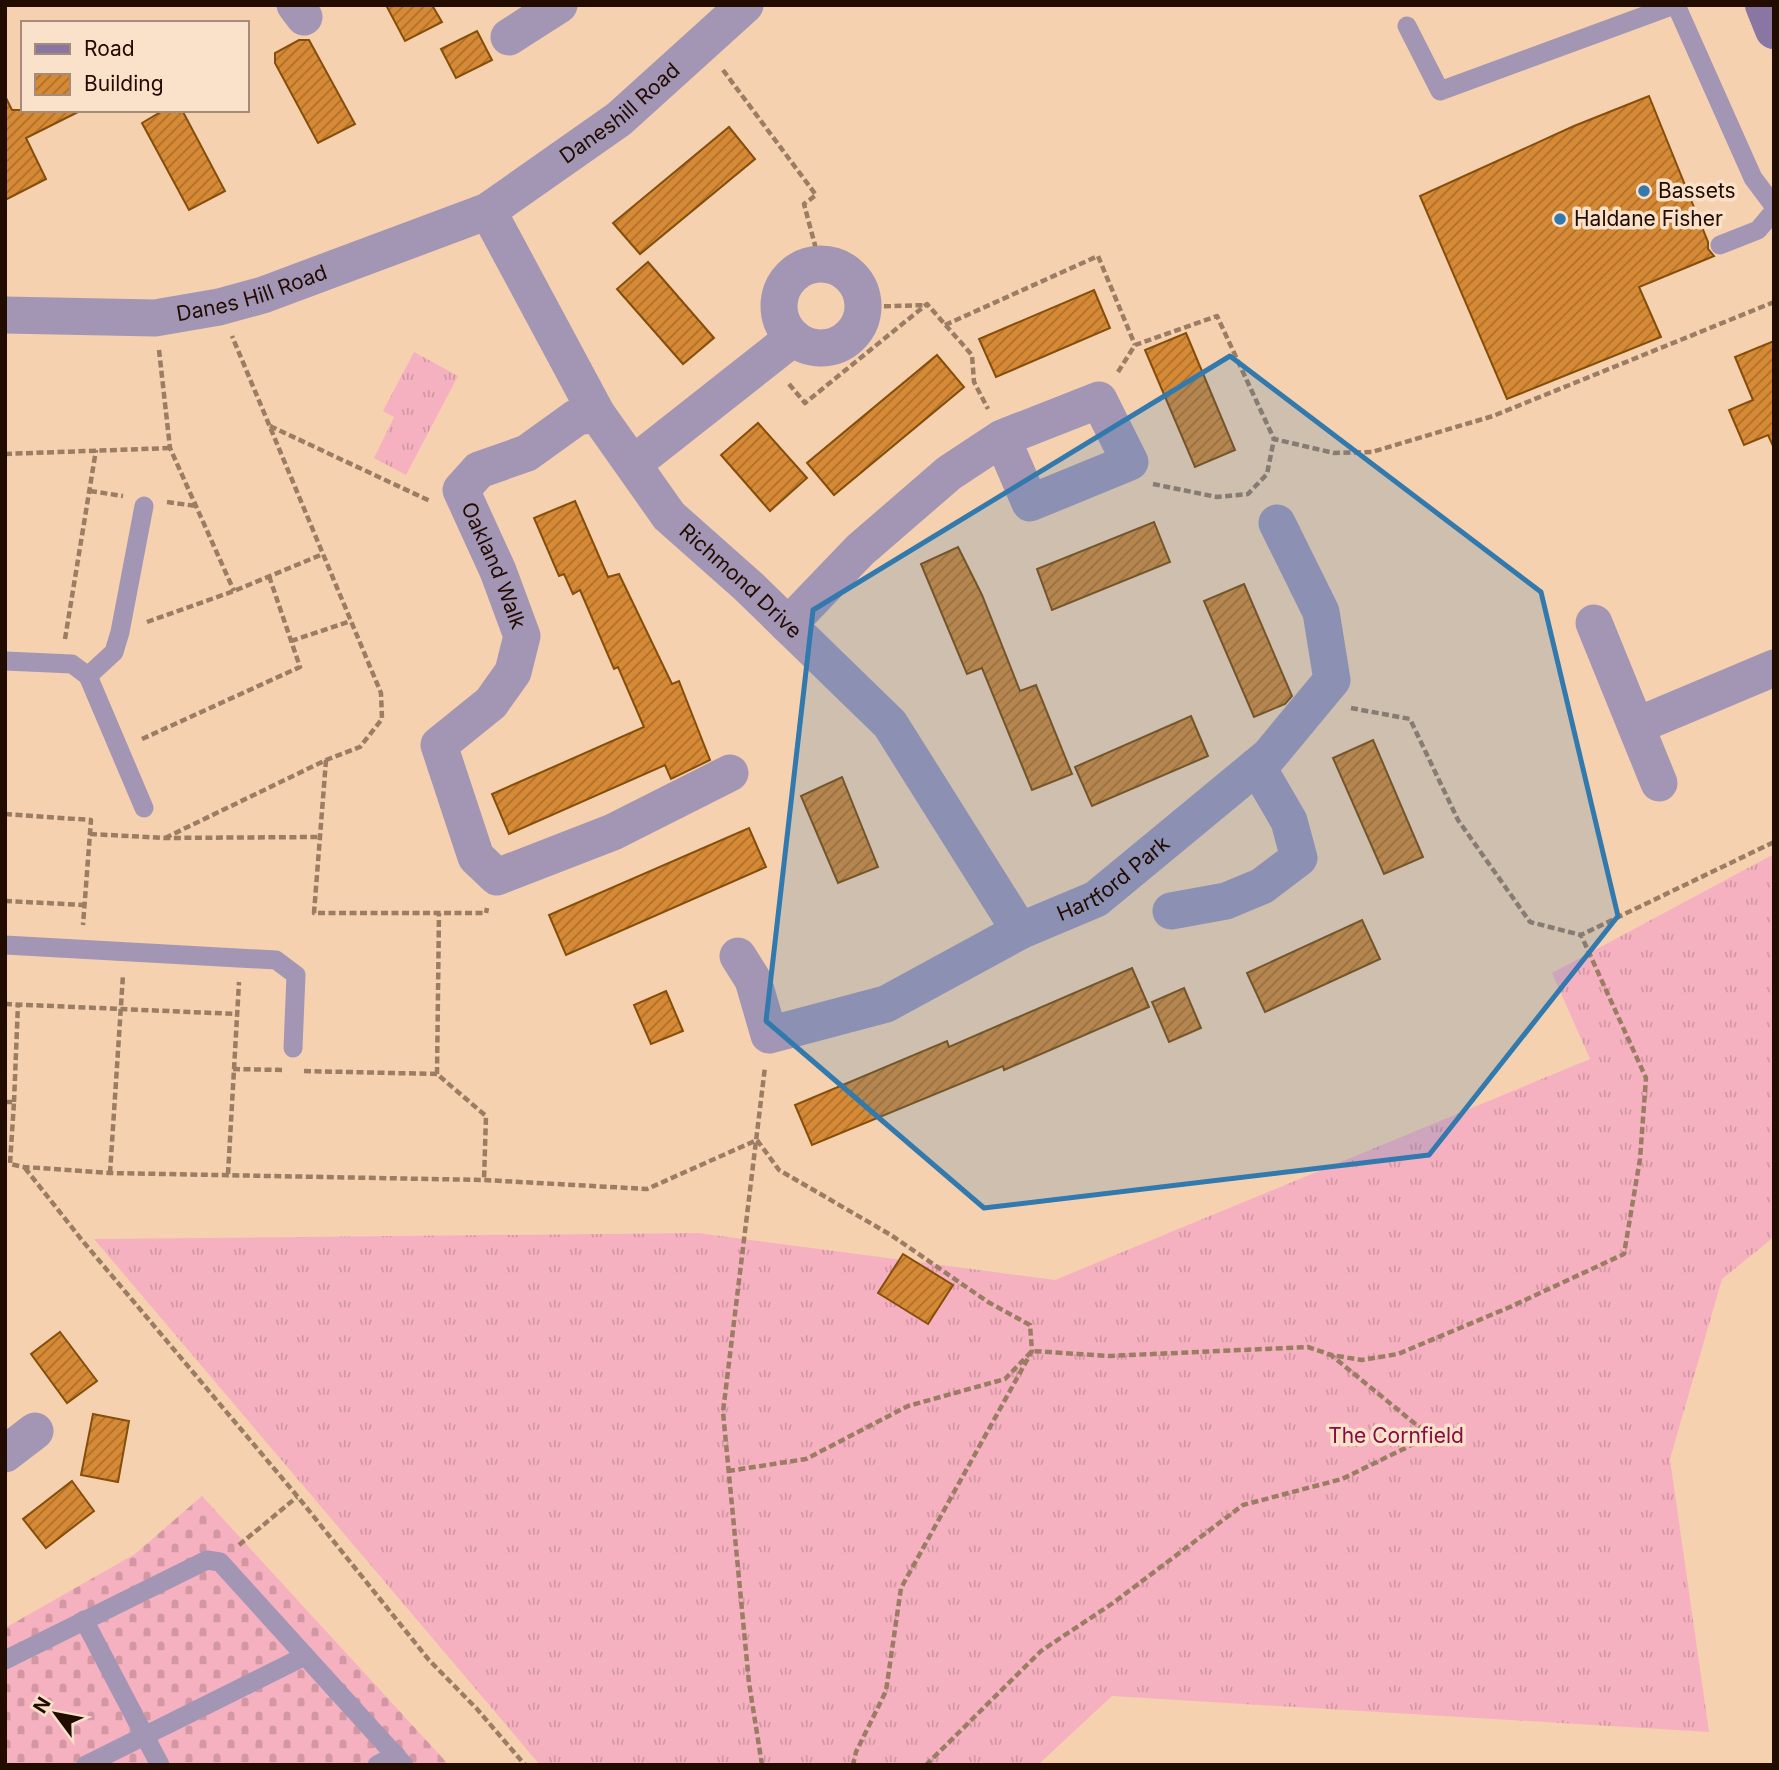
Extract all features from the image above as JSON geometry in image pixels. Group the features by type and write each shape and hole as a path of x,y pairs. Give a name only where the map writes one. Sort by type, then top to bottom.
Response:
{"main road":[{"path":"1764,5 1774,30"}],"street":[{"path":"509,37 559,5"},
{"name":"Daneshill Road","path":"488,211 619,119 720,19"},
{"name":"Danes Hill Road","path":"5,315 155,318 219,307 264,295 488,211"},
{"name":"Richmond Drive","path":"488,211 597,414 669,516 788,625 890,724 1020,931"},
{"path":"633,464 780,348 805,345 831,347 844,342 860,321 863,307 861,294 846,272 834,266 820,264 799,271 784,286 780,299 784,327 780,348"},
{"path":"788,625 860,550 949,473 1002,438 1099,400 1130,462 1030,503 1002,438"},
{"name":"Oakland Walk","path":"497,877 476,857 439,745 491,703 513,672 522,636 498,571 461,490 479,470 527,453 577,417 597,414"},
{"name":"Hartford Park","path":"769,1035 886,1004 1020,931 1096,898 1269,756 1332,680 1321,612 1277,523"},
{"path":"1594,623 1659,783"},
{"path":"1636,726 1774,668"},
{"path":"1171,911 1226,901 1262,886 1298,858 1289,821 1257,766"},
{"path":"497,877 612,832 730,773"},
{"path":"738,956 753,980 769,1035"},
{"path":"5,1454 35,1431"}],"lane":[{"path":"1407,26 1440,91 1675,5 1753,178 1774,206"},
{"path":"1720,245 1758,230 1774,211"},
{"path":"88,676 114,652 144,506"},
{"path":"5,661 72,664 88,676 144,808"},
{"path":"5,945 276,961 296,975 293,1048"},
{"path":"5,1660 207,1560 220,1562 400,1760"},
{"path":"85,1620 160,1765"},
{"path":"86,1765 305,1656"},
{"path":"377,1765 400,1760"}],"path":[{"path":"720,19 816,195 804,204 820,264"},
{"path":"945,325 1098,256 1135,345"},
{"path":"1274,439 1334,453 1372,452 1493,416 1774,302"},
{"path":"863,307 927,304"},
{"path":"780,348 806,403 927,304"},
{"path":"927,304 972,355 974,382 1002,438"},
{"path":"165,838 326,760 360,747 382,719 381,693 219,307"},
{"path":"1099,400 1135,345 1217,316 1274,439 1267,474 1248,494 1217,497 1148,484 1130,462"},
{"path":"155,318 170,448 234,591"},
{"path":"269,426 476,523"},
{"path":"5,454 170,448"},
{"path":"61,664 96,450"},
{"path":"120,632 234,591 323,554"},
{"path":"119,749 300,667 270,576"},
{"path":"290,642 351,621"},
{"path":"1315,702 1410,719 1458,820 1530,922 1581,935 1774,842"},
{"path":"326,760 314,913 485,913 497,877"},
{"path":"5,814 91,820 82,949"},
{"path":"90,834 165,838 319,836"},
{"path":"5,901 85,905"},
{"path":"437,1074 439,913"},
{"path":"728,1471 806,1459 908,1406 1005,1379 1032,1351 1109,1356 1308,1347 1331,1355 1362,1360 1398,1354 1510,1307 1624,1254 1640,1159 1646,1078 1581,935"},
{"path":"110,1173 125,951"},
{"path":"228,1174 240,958"},
{"path":"5,1004 237,1014"},
{"path":"18,1004 10,1164 24,1167 110,1173 484,1180 647,1189 757,1140"},
{"path":"762,1765 749,1683 723,1412 769,1035"},
{"path":"233,1069 437,1074 486,1116 484,1180"},
{"path":"5,1102 14,1102"},
{"path":"757,1140 779,1170 891,1235 988,1302 1030,1325 1032,1351 901,1588 886,1691 856,1752 853,1765"},
{"path":"24,1167 81,1239 298,1497 429,1660 525,1765"},
{"path":"926,1765 1041,1651 1113,1602 1243,1505 1342,1479 1430,1436 1331,1355"},
{"path":"220,1562 298,1497"}],"highlighted area":[{"path":"1230,356 1541,592 1618,916 1429,1155 984,1208 766,1021 813,610"}],"green space":[{"path":"414,352 458,376 406,475 374,458 394,417 383,411"},
{"name":"The Cornfield","path":"1774,854 1774,1237 1722,1279 1670,1459 1709,1732 1112,1696 1038,1765 540,1765 94,1239 698,1233 1055,1280 1590,1059 1552,973"},
{"path":"202,1496 449,1765 5,1765 5,1628 135,1554"}],"building":[{"path":"386,5 432,5 442,22 405,41"},
{"path":"477,31 492,60 456,78 441,49"},
{"path":"299,40 309,40 355,124 318,143 275,63 275,53"},
{"path":"5,96 12,110 21,112 78,112 26,138 46,179 5,200"},
{"path":"1649,96 1708,242 1708,249 1714,256 1639,287 1661,337 1507,399 1420,196 1574,126"},
{"path":"161,112 183,112 225,191 189,210 142,123"},
{"path":"729,127 755,159 640,254 613,223"},
{"path":"648,262 714,338 683,364 617,289"},
{"path":"1094,290 1110,328 996,377 979,339"},
{"path":"1186,333 1235,450 1195,467 1145,350"},
{"path":"1774,341 1774,448 1768,435 1744,445 1729,410 1753,400 1735,357"},
{"path":"937,355 964,387 834,495 807,463"},
{"path":"758,423 807,478 770,511 721,455"},
{"path":"575,501 608,577 619,574 672,684 679,681 710,760 671,779 665,765 509,834 492,794 644,727 618,667 614,669 580,590 573,594 564,574 559,576 534,518"},
{"path":"1154,522 1170,562 1052,610 1037,569"},
{"path":"958,547 982,595 1020,691 1036,685 1072,774 1032,790 982,668 967,674 921,564"},
{"path":"1244,584 1292,696 1285,704 1254,717 1204,601"},
{"path":"1191,716 1208,756 1092,806 1075,767"},
{"path":"1373,740 1423,857 1384,874 1333,758"},
{"path":"842,777 878,867 838,883 801,796"},
{"path":"749,828 766,867 566,955 549,915"},
{"path":"1362,920 1380,959 1265,1012 1247,973"},
{"path":"1132,968 1149,1007 1004,1070 1003,1066 812,1145 795,1105 947,1041 949,1047"},
{"path":"1184,988 1201,1028 1169,1042 1152,1002"},
{"path":"666,991 683,1031 651,1044 634,1005"},
{"path":"903,1254 953,1285 928,1324 878,1293"},
{"path":"60,1332 97,1381 67,1403 31,1354"},
{"path":"93,1414 129,1421 118,1482 81,1475"},
{"path":"72,1481 94,1511 46,1548 23,1519"}],"place":[{"name":"Bassets","path":"1644,191"},
{"name":"Haldane Fisher","path":"1560,219"}]}
